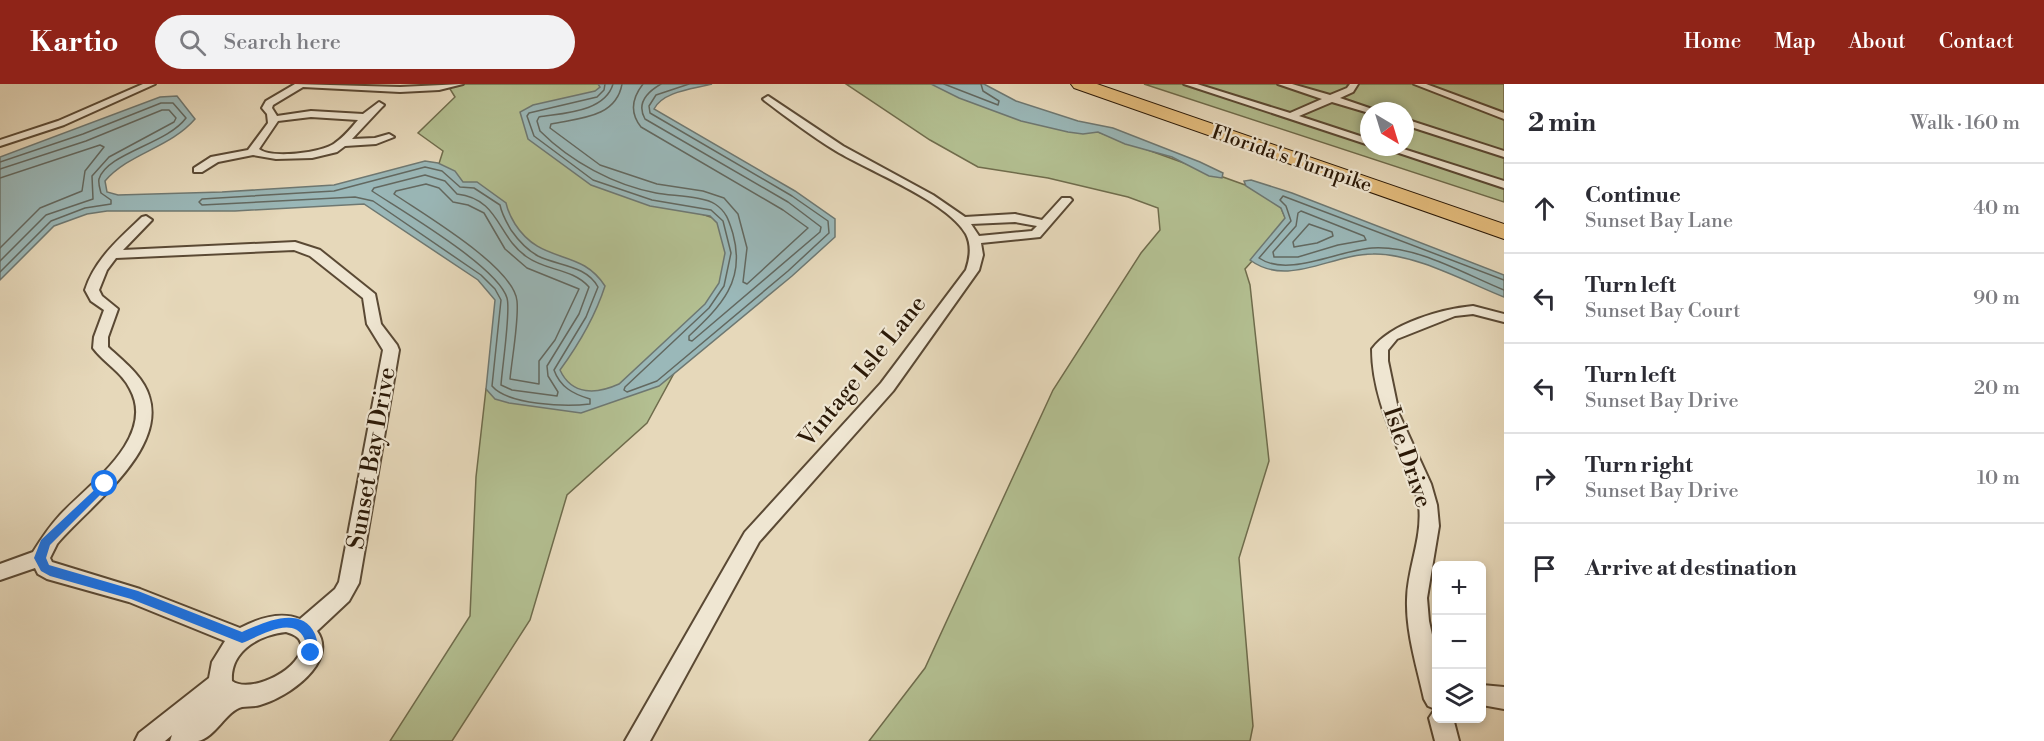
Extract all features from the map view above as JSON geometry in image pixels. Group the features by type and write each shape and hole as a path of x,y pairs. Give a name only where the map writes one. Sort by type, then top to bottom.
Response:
{"highway":[{"name":"Florida's Turnpike","path":"1080,84 1504,232"},
{"name":"Florida's Turnpike","path":"1102,84 1504,221"}],"street":[{"path":"0,137 68,114 136,84"},
{"path":"0,143 61,123 151,84"},
{"path":"274,119 267,108 269,103 302,84 393,90 459,84"},
{"path":"1188,84 1360,139"},
{"path":"1282,84 1360,107"},
{"path":"1290,117 1350,90 1354,84"},
{"path":"1418,84 1504,116"},
{"path":"768,99 841,149 941,206 962,221 975,240 1036,234 1066,200"},
{"path":"198,170 215,159 254,152 264,156 328,151 342,143 379,105"},
{"path":"274,119 311,114 365,117"},
{"path":"254,152 253,149 271,128 274,119"},
{"path":"1414,125 1504,154"},
{"path":"342,143 376,141 389,137"},
{"path":"1414,156 1504,185"},
{"path":"962,221 1015,218 1046,224"},
{"path":"0,572 40,558 49,538 105,484 128,455 138,437 143,421 142,396 136,385 101,348 100,343 111,309 96,298 92,290 102,269 113,254 146,220"},
{"name":"Vintage Isle Lane","path":"637,741 752,537 887,387 972,270 977,250 975,240"},
{"name":"Sunset Bay Drive","path":"113,254 295,246 315,253 370,297 374,324 390,345 391,350 349,583 342,595 304,629"},
{"name":"Isle Drive","path":"1432,675 1418,621 1417,598 1429,526 1428,505 1422,484 1391,414 1380,361 1380,349 1392,336 1452,312 1473,310 1504,318"},
{"path":"40,558 45,568 54,573 133,595 242,638"},
{"path":"286,622 304,629 312,641 311,653 304,666 294,677 266,694 251,697 229,689 219,672 223,660 242,638 272,624 286,622"},
{"path":"147,741 229,689"},
{"path":"182,741 229,689"},
{"path":"1486,696 1504,699"},
{"path":"1442,723 1447,741"}],"green space":[{"path":"447,84 601,84 599,179 728,223 736,270 703,320 647,423 567,495 530,620 452,741 390,741 470,616 476,477 486,389 579,314 547,262 436,173 443,151 418,133 455,97"},
{"path":"846,84 938,84 1098,132 1259,190 1281,208 1287,222 1245,269 1250,285 1269,461 1239,558 1253,726 1250,741 869,741 925,668 1053,390 1141,253 1160,230 1158,208 1128,197 1048,178 978,167 930,140"},
{"path":"1144,84 1504,84 1504,202 1364,156 1414,156 1414,102 1360,102 1360,155"}],"water":[{"path":"598,84 712,84 672,94 658,103 654,109 795,191 835,219 835,237 792,276 659,386 581,413 495,399 486,389 495,300 478,280 364,204 235,211 107,211 87,214 54,226 0,280 0,157 160,97 177,96 195,119 174,137 115,171 105,181 107,192 118,195 222,192 334,185 425,161 438,163 455,171 463,182 477,182 506,203 515,224 537,246 584,266 605,286 586,330 560,370 571,385 586,390 602,390 619,384 705,304 719,283 725,253 717,223 710,216 650,206 591,185 528,139 520,112 533,105 595,91 600,87"},
{"path":"931,84 984,84 1016,101 1078,121 1113,128 1200,162 1223,173 1222,178 1209,176 1172,157 1125,144 1098,132 1083,134 1068,132 1021,121 959,98"},
{"path":"1251,180 1292,193 1504,275 1504,297 1422,263 1389,255 1357,255 1295,270 1279,271 1264,268 1250,260 1285,218 1281,208 1246,186 1244,181"}],"route":[{"path":"105,484 45,543 40,558 45,568 54,573 133,595 242,638 257,629 272,624 286,622 299,625 312,641 311,653"}]}
